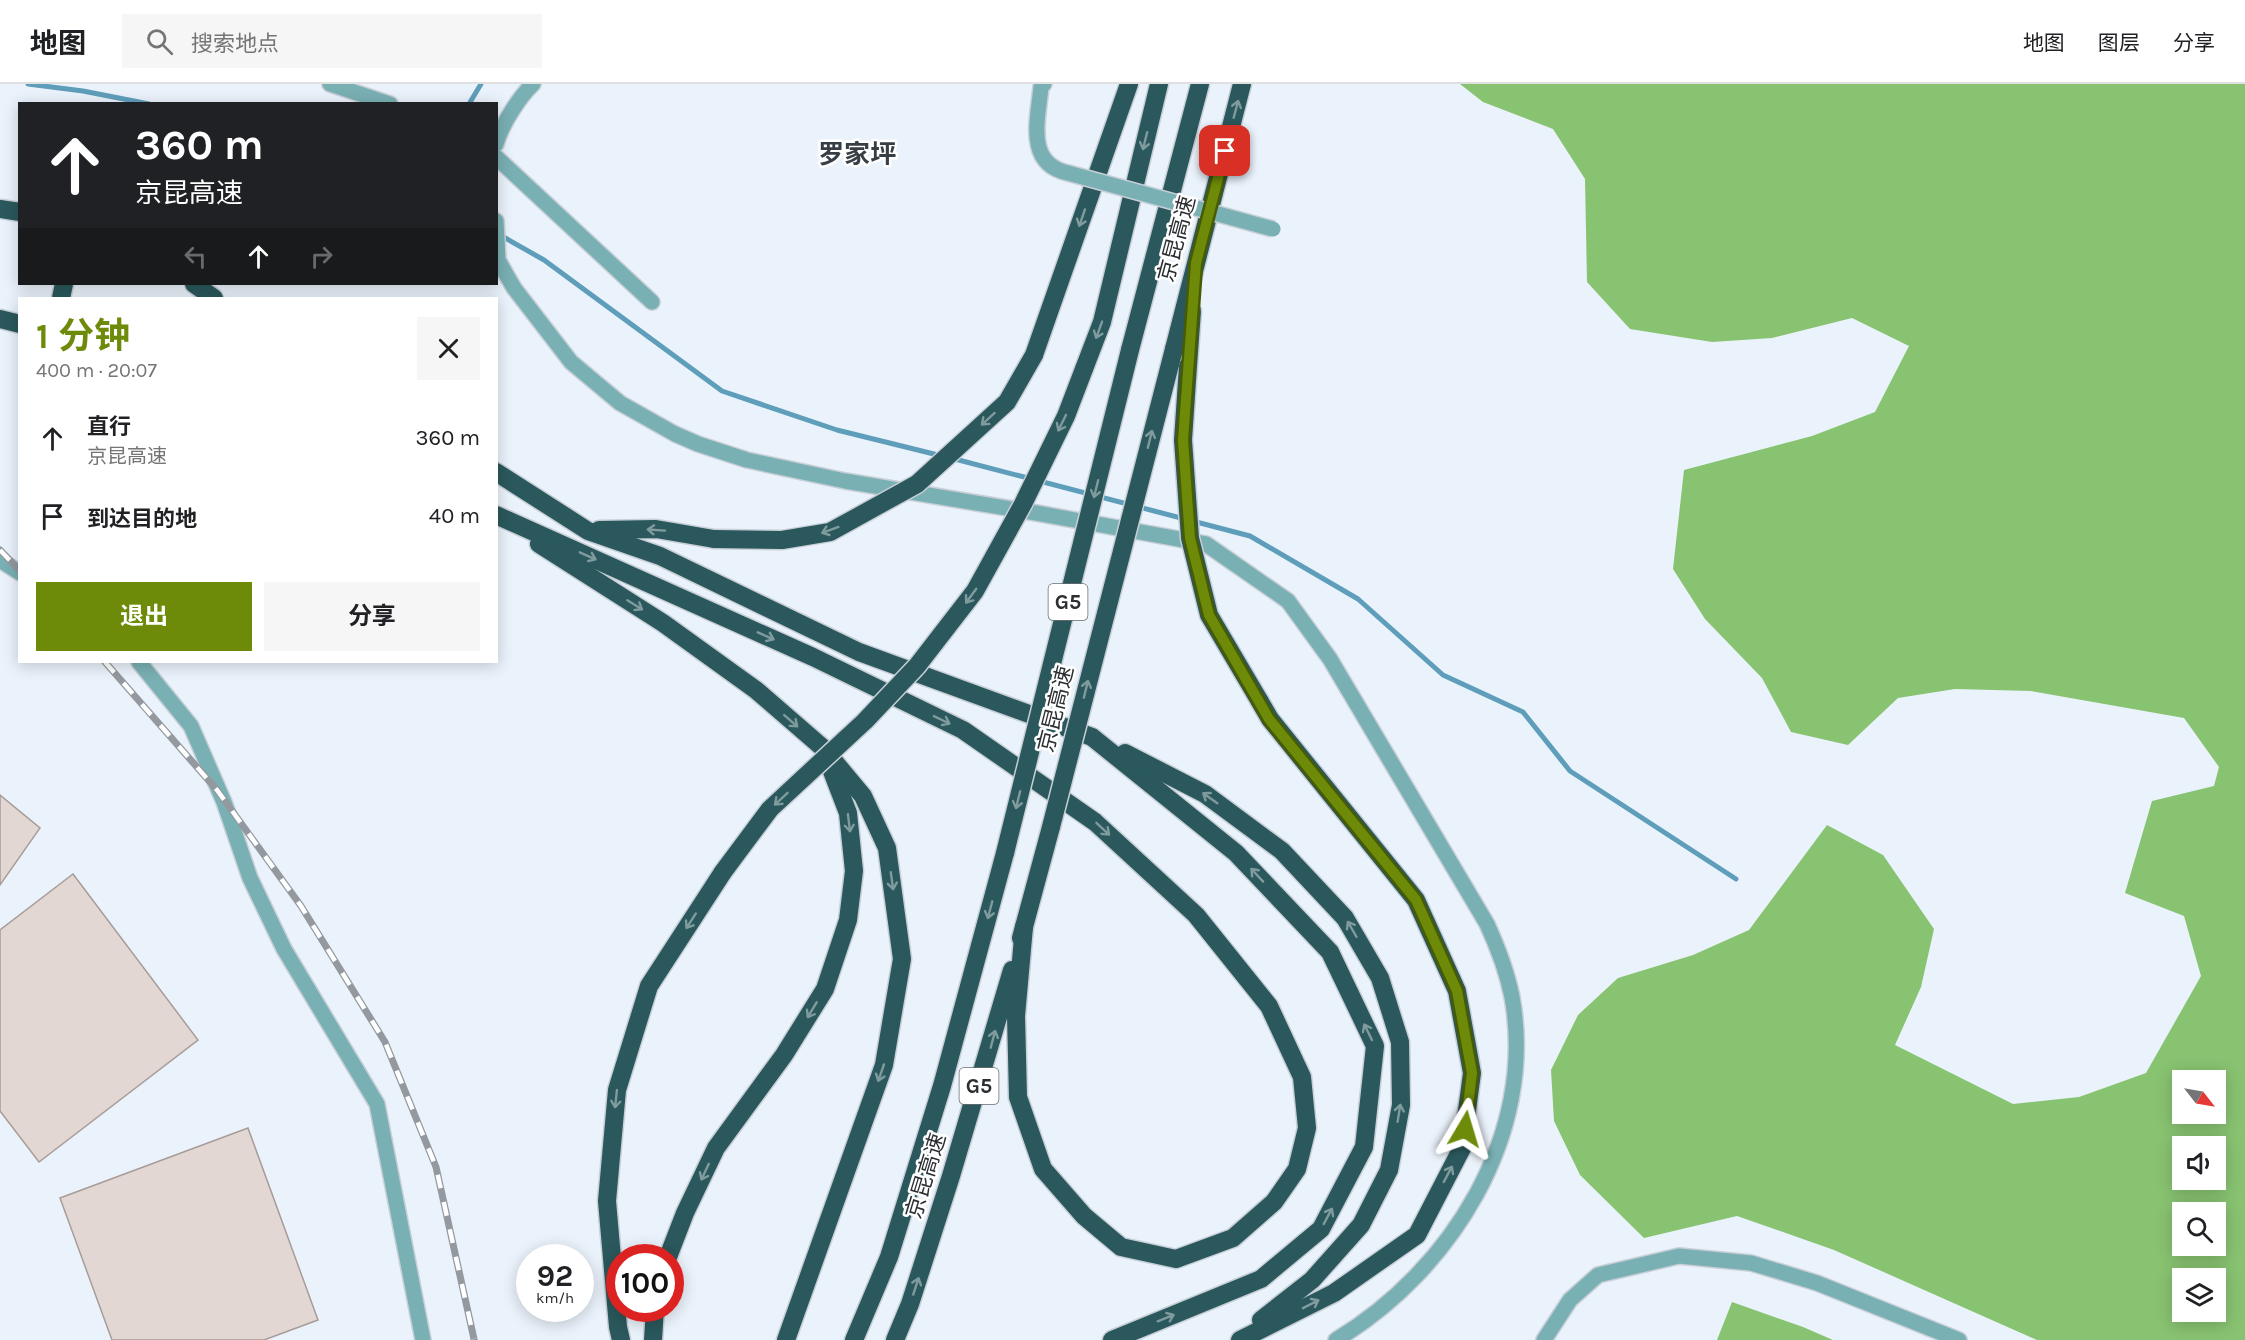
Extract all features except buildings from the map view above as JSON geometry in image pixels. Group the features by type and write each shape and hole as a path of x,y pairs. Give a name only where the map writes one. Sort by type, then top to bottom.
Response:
{"highway":[{"path":"588,531 656,529 714,539 782,540 831,532 917,484 1007,402 1034,355 1129,84"},
{"path":"621,1340 608,1201 617,1090 649,986 723,872 770,809 865,721 917,666 975,591 1023,504 1066,416 1102,322 1159,84"},
{"name":"京昆高速","path":"854,1340 889,1257 939,1098 1005,853 1130,350 1200,84"},
{"name":"京昆高速","path":"895,1340 910,1304 989,1052 1051,827 1242,84"},
{"path":"0,209 18,212"},
{"path":"1196,263 1183,440 1190,538 1209,615 1269,719 1416,900 1457,991 1472,1073 1462,1148 1417,1235 1334,1293 1238,1340"},
{"path":"195,285 213,297"},
{"path":"0,319 18,324"},
{"path":"498,473 588,531 660,556 859,652 1092,737 1205,794 1282,851 1345,918 1380,978 1400,1042 1401,1105 1389,1170 1361,1225 1312,1280 1238,1340"},
{"path":"498,517 663,623 756,690 823,748 863,796 887,848 902,959 884,1065 786,1340"},
{"path":"498,517 813,657 963,730 1095,822 1196,915 1269,1006 1302,1077 1307,1128 1297,1169 1274,1202 1233,1238 1176,1259 1121,1247 1084,1216 1043,1170 1018,1097 1016,1016 1023,927"},
{"path":"1092,737 1236,853 1330,952 1375,1046 1364,1147 1321,1229 1261,1279 1112,1340"},
{"path":"673,1244 716,1148 784,1055 825,989 848,920 854,872 848,813 823,748"},
{"path":"653,1340 654,1322"}],"street":[{"path":"330,84 384,102"},
{"path":"498,135 533,84"},
{"path":"1044,84 1041,87 1037,133 1039,150 1048,164 1060,171 1274,229"},
{"path":"498,159 584,236 652,302"},
{"path":"498,260 514,288 571,363 620,403 646,420 682,438 747,460 845,481 1206,544 1288,601 1330,658 1487,924 1506,972 1515,1022 1515,1073 1507,1121 1476,1194 1449,1237 1423,1269 1377,1312 1336,1340"},
{"path":"0,561 18,572"},
{"path":"140,663 191,726 224,802 250,878 284,949 377,1104 423,1340"},
{"path":"1544,1340 1570,1300 1598,1275 1679,1256 1751,1263 1817,1282 1959,1340"}],"green space":[{"path":"1460,84 2245,84 2245,1340 2037,1340 1834,1250 1737,1216 1644,1238 1580,1175 1554,1121 1551,1070 1578,1015 1618,978 1693,955 1749,930 1827,825 1883,855 1934,929 1921,987 1895,1045 2013,1104 2079,1097 2146,1073 2201,976 2184,916 2125,893 2152,801 2214,786 2219,767 2184,718 2031,691 1955,689 1898,698 1848,745 1791,732 1762,678 1705,619 1673,569 1684,470 1812,436 1875,412 1909,346 1852,318 1772,338 1712,342 1630,329 1587,282 1585,179 1553,129 1483,102"},
{"path":"1732,1302 1803,1327 1833,1340 1717,1340"}],"waterway":[{"path":"28,84 83,91 139,102"},
{"path":"470,102 481,84"},
{"path":"500,235 544,260 722,391 837,430 942,456"},
{"path":"951,458 1250,536 1358,599 1443,675 1523,712 1570,771 1736,879"}],"railway":[{"path":"0,550 18,569"},
{"path":"106,663 217,790 301,906 385,1042 436,1167 474,1339"}],"district":[{"name":"罗家坪","path":"857,154"}],"route":[{"path":"1225,151 1196,263 1183,440 1190,538 1209,615 1269,719 1416,900 1457,991 1472,1073 1465,1129"}]}
